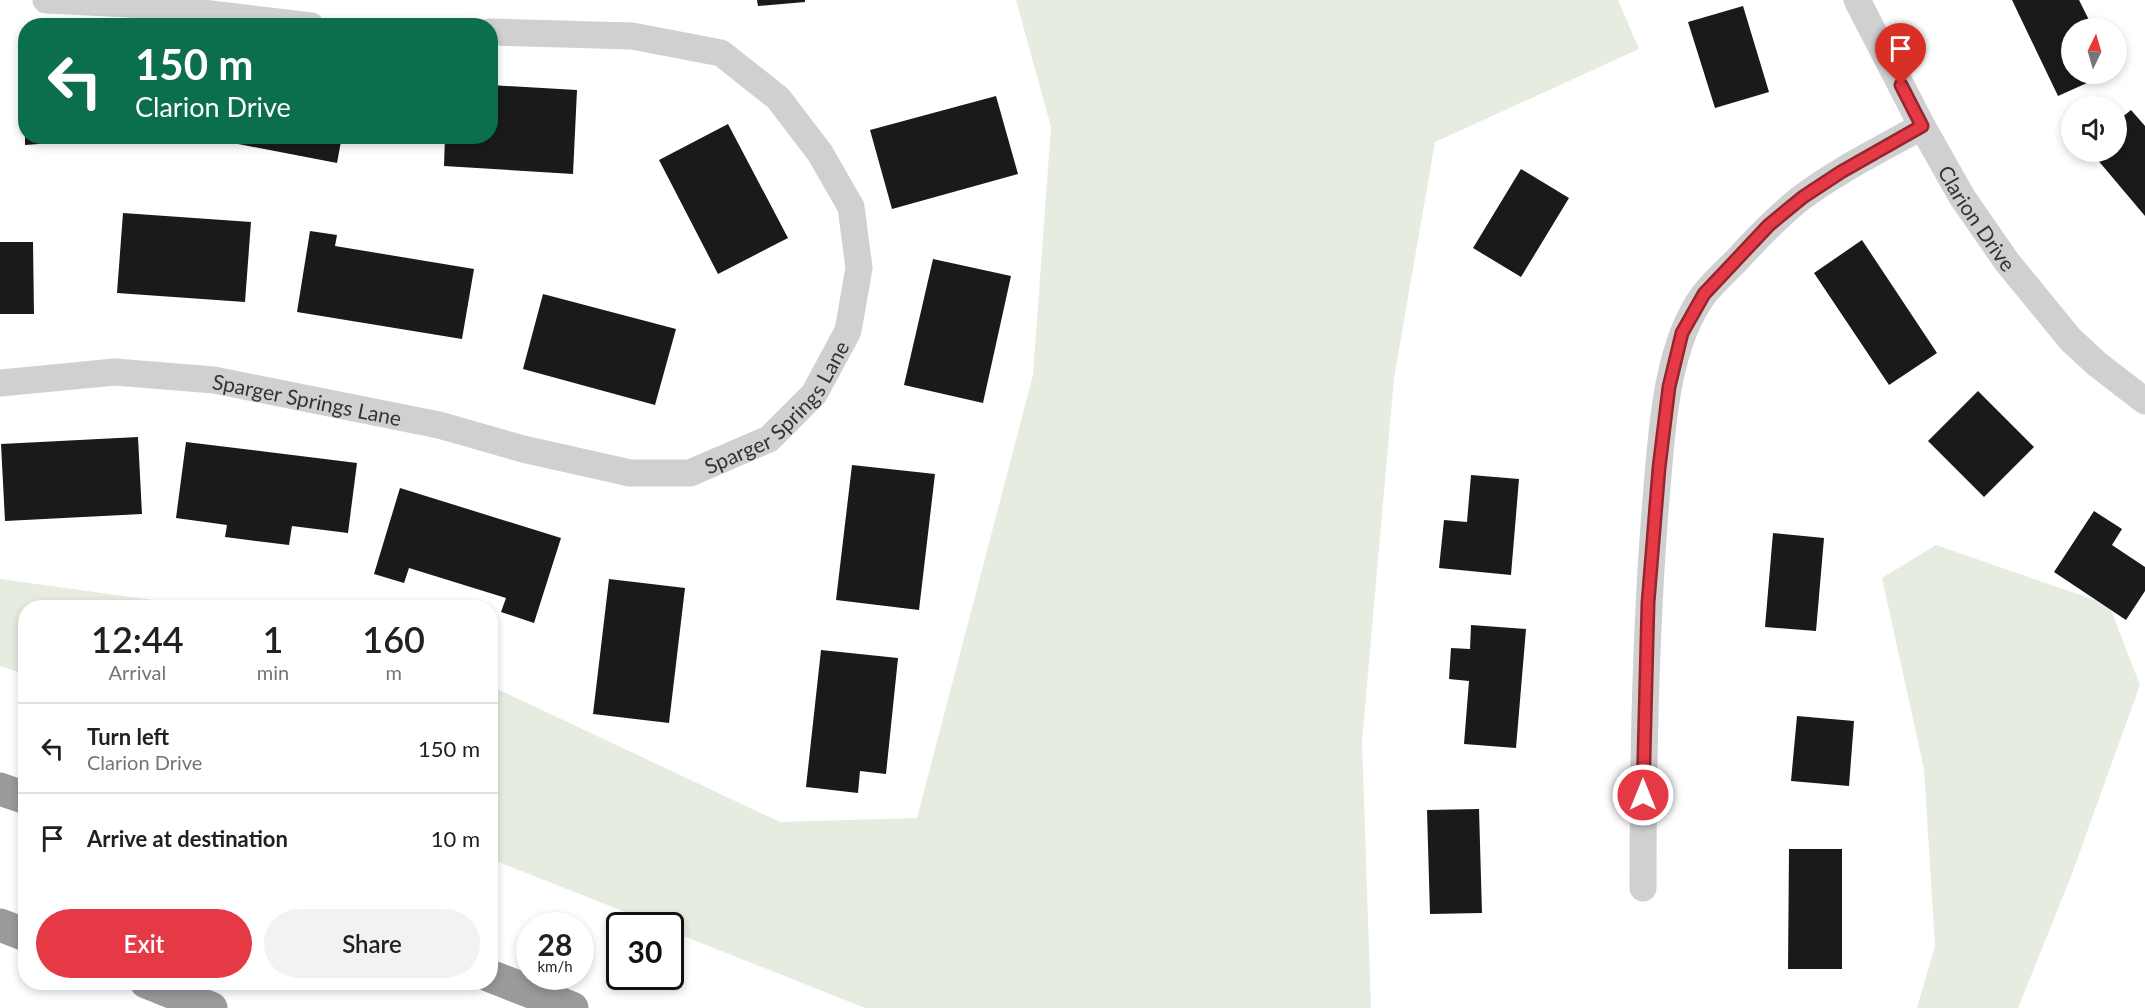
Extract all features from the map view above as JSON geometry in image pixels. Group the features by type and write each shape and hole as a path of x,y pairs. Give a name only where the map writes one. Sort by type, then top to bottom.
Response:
{"highway":[{"path":"0,789 18,795"},
{"path":"0,925 18,932"},
{"path":"498,979 572,1008"},
{"path":"166,990 211,1008"}],"street":[{"path":"46,0 129,4 245,18"},
{"name":"Clarion Drive","path":"1857,0 1922,126 1962,197 2007,262 2070,339 2097,364 2145,401"},
{"name":"Sparger Springs Lane","path":"0,383 115,372 214,380 439,425 523,449 630,473 690,473 769,439 814,394 848,331 859,268 852,207 820,153 778,98 722,53 632,36 498,32"},
{"path":"1643,888 1643,748 1648,603 1661,446 1669,387 1682,333 1704,294 1769,225 1803,197 1841,172 1922,126"}],"shaded area":[{"path":"1016,0 1618,0 1639,49 1435,142 1394,378 1362,741 1371,1008 865,1008 684,936 684,912 625,912 498,862 498,689 780,822 917,818 1033,375 1051,127"},
{"path":"1936,545 2109,605 2140,685 2070,879 2018,1008 1917,1008 1935,946 1924,769 1882,578"},
{"path":"0,579 153,600 18,600 18,672 0,666"}],"building":[{"path":"757,0 805,0 805,2 758,6"},
{"path":"2012,0 2079,0 2088,18 2061,18 2061,84 2085,84 2058,96"},
{"path":"1743,6 1769,92 1715,108 1688,22"},
{"path":"498,85 577,90 573,174 444,166 445,144 498,144"},
{"path":"996,96 1018,174 892,209 870,130"},
{"path":"2131,110 2145,126 2145,216 2099,162 2127,162 2127,113"},
{"path":"728,124 788,238 718,274 659,160"},
{"path":"238,144 341,144 337,163"},
{"path":"1521,169 1569,198 1521,277 1473,248"},
{"path":"123,213 251,222 245,302 117,293"},
{"path":"310,231 337,235 335,246 474,269 462,339 297,312"},
{"path":"1862,240 1937,353 1889,385 1814,273"},
{"path":"0,242 33,242 34,314 0,314"},
{"path":"933,259 1011,276 983,403 904,385"},
{"path":"543,294 676,329 655,405 523,369"},
{"path":"1978,391 2034,447 1984,497 1928,441"},
{"path":"138,437 142,514 5,521 1,444"},
{"path":"186,442 357,463 348,533 292,526 289,545 225,537 227,525 176,518"},
{"path":"852,465 935,474 919,610 836,600"},
{"path":"1471,475 1519,479 1511,575 1439,568 1444,520 1467,522"},
{"path":"400,488 561,538 534,623 501,612 506,598 409,568 404,583 374,574"},
{"path":"2094,511 2122,529 2112,545 2145,567 2145,591 2126,620 2054,572"},
{"path":"1773,533 1824,538 1816,631 1765,627"},
{"path":"609,579 685,588 669,723 593,714"},
{"path":"1471,625 1526,629 1516,748 1464,744 1469,681 1449,679 1451,648 1470,649"},
{"path":"821,650 898,658 886,774 860,771 858,793 806,787"},
{"path":"1797,716 1854,721 1849,786 1791,781"},
{"path":"1479,809 1482,913 1430,914 1427,810"},
{"path":"1789,849 1842,849 1842,969 1788,969"}],"route":[{"path":"1643,795 1648,603 1659,468 1669,387 1682,333 1704,294 1769,225 1803,197 1841,172 1922,126 1901,85"}]}
